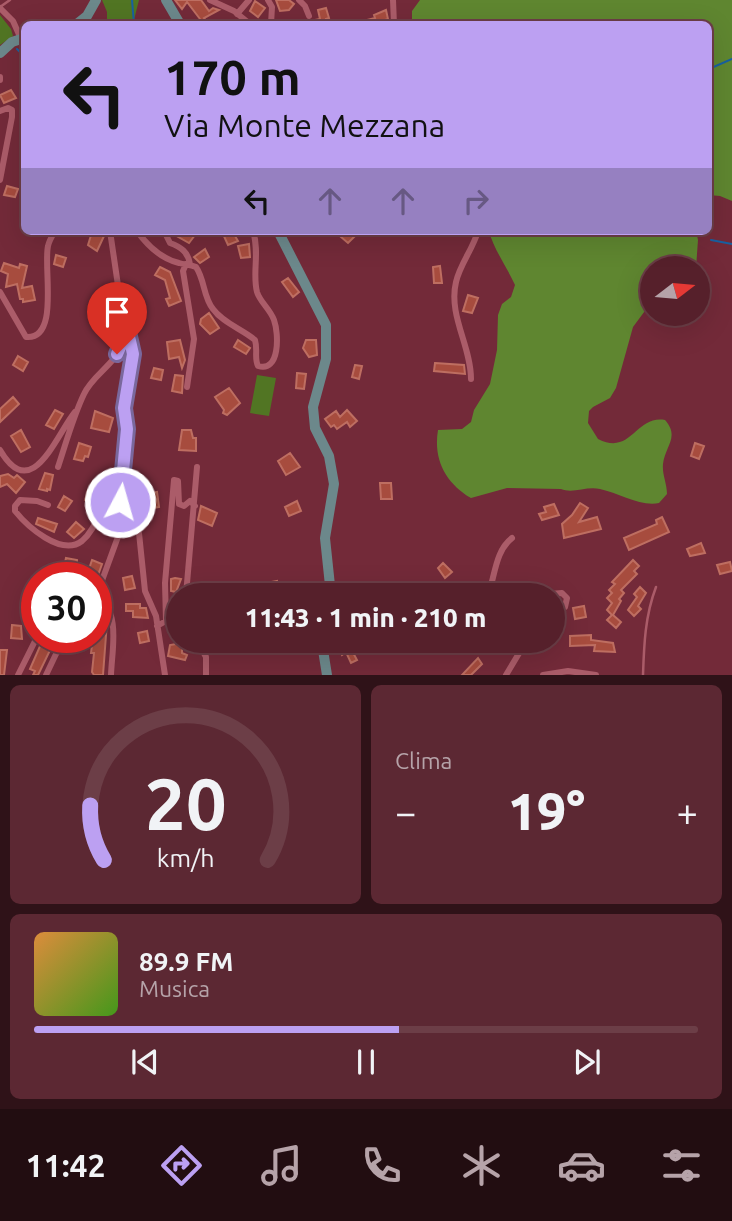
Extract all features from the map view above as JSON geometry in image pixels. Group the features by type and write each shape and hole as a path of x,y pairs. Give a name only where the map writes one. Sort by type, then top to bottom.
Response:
{"main road":[{"path":"81,21 87,16 96,0"},
{"path":"166,0 178,21"},
{"path":"0,53 12,42 21,39"},
{"path":"280,235 326,325 326,359 313,407 315,428 329,456 334,484 325,538 330,583"},
{"path":"323,653 327,675"}],"street":[{"path":"210,0 237,13 246,21"},
{"path":"237,13 249,0"},
{"path":"268,0 272,7 271,21"},
{"path":"299,0 309,16"},
{"path":"393,0 394,21"},
{"path":"0,7 21,35"},
{"path":"0,111 8,108 12,110 0,180"},
{"path":"0,292 26,337 36,336 41,332 46,320 48,247 53,235"},
{"path":"109,562 119,534 127,429 124,408 133,354 112,257 110,235"},
{"path":"141,235 146,243 164,256 188,264 200,273 206,298 214,310 255,340 255,361 257,366 264,369 269,367 275,353 277,329 257,291 258,253 254,235"},
{"path":"166,235 170,243 181,247 189,257 183,271 194,339 187,387"},
{"path":"471,379 466,347 454,304 456,280 477,235"},
{"path":"58,467 90,384 117,354 122,344 124,334 120,324 125,319"},
{"path":"0,450 10,467 15,470 25,470 38,465 48,455 71,416 79,408"},
{"path":"187,583 197,467"},
{"path":"157,626 166,621 164,583 176,479 179,504 184,506 190,501 194,506"},
{"path":"48,505 20,500 15,511 41,536 71,545 79,544 87,535 108,498 113,496 120,501 139,533 145,591 156,616 165,675"},
{"path":"119,522 131,523"},
{"path":"492,583 506,542 512,538"},
{"path":"18,675 29,653"},
{"path":"46,675 57,653"},
{"path":"111,653 111,675"},
{"path":"204,653 206,675"},
{"path":"506,675 519,653"},
{"path":"543,675 568,671 596,675"}],"lane":[{"path":"0,7 10,0"},
{"path":"643,675 644,640 656,587"}],"green space":[{"path":"102,0 139,0 134,21 107,21"},
{"path":"420,0 732,0 732,201 712,195 712,21 412,21 412,11"},
{"path":"0,15 13,36 0,45"},
{"path":"490,235 697,235 697,256 640,256 640,318 633,327 616,388 610,398 589,411 588,423 598,439 609,443 626,439 647,423 665,420 671,432 663,464 667,494 659,503 637,501 595,488 570,491 507,488 471,498 448,478 440,461 438,430 462,429 471,422 474,410 490,384 497,350 498,315 502,304 511,297 515,285"},
{"path":"257,375 276,378 269,416 250,413"}],"building":[{"path":"175,0 201,0 209,11 213,8 219,10 204,18 206,21 196,21 200,19 187,2 182,9"},
{"path":"276,0 289,0 294,4 289,10 280,11"},
{"path":"255,1 265,8 258,17 250,11"},
{"path":"326,8 329,18 326,21 316,21 320,19 318,10"},
{"path":"386,10 388,19 363,21 375,18 374,15"},
{"path":"11,90 16,98 4,103 0,95"},
{"path":"7,186 18,189 15,197 4,195"},
{"path":"91,235 104,236 97,251 88,245"},
{"path":"175,235 195,235 189,243"},
{"path":"223,235 234,235 238,241 228,245"},
{"path":"339,235 355,236 348,243"},
{"path":"249,244 250,257 241,258 238,246"},
{"path":"205,249 209,257 200,263 194,257"},
{"path":"56,255 66,258 63,267 54,264"},
{"path":"4,263 19,268 20,264 27,266 22,288 32,286 35,300 23,302 17,284 6,287 8,274 1,271"},
{"path":"440,266 442,283 434,283 433,267"},
{"path":"160,267 170,272 181,301 169,306 166,299 170,298 165,280 155,275"},
{"path":"288,278 299,292 293,297 282,282"},
{"path":"468,295 478,298 472,313 463,311"},
{"path":"209,313 219,328 210,334 200,324 201,319"},
{"path":"180,340 185,360 182,368 179,357 169,359 167,342"},
{"path":"238,340 250,348 246,354 234,347"},
{"path":"306,340 316,340 317,355 309,357 303,348"},
{"path":"18,356 28,362 23,371 13,365"},
{"path":"435,363 464,365 465,374 434,371"},
{"path":"355,365 362,366 359,379 352,377"},
{"path":"154,368 163,370 161,380 151,378"},
{"path":"297,373 306,374 304,389 296,388"},
{"path":"175,375 183,376 182,393 172,391"},
{"path":"229,388 240,403 227,415 223,413 224,410 215,397"},
{"path":"13,397 19,404 0,422 0,409"},
{"path":"55,410 63,414 54,429 46,425"},
{"path":"347,410 357,421 350,427 347,422 337,429 334,425 331,427 325,419 336,411 340,417"},
{"path":"95,411 113,418 109,432 91,428"},
{"path":"21,430 30,447 21,452 11,436"},
{"path":"182,430 191,430 193,438 196,438 196,451 179,450"},
{"path":"79,443 91,447 88,457 85,456 83,461 74,459"},
{"path":"695,443 704,446 699,459 691,456"},
{"path":"290,453 300,467 286,475 278,461"},
{"path":"45,473 53,475 50,490 47,491 39,489"},
{"path":"8,474 14,478 17,475 25,482 16,493 7,484 0,487 0,476"},
{"path":"380,483 391,483 392,499 381,499"},
{"path":"88,490 99,493 95,503 85,500"},
{"path":"157,492 159,507 149,509 146,494"},
{"path":"64,496 72,501 65,511 58,507"},
{"path":"297,501 301,511 289,516 285,507"},
{"path":"580,503 588,508 579,522 597,517 601,529 564,538 562,524"},
{"path":"554,504 559,515 542,520 539,514 546,512 544,507"},
{"path":"201,506 217,513 212,526 198,520"},
{"path":"662,517 669,532 629,550 624,538 657,524 656,520"},
{"path":"38,518 57,524 54,532 36,524"},
{"path":"76,522 84,529 74,538 67,532"},
{"path":"701,543 705,553 690,556 687,549"},
{"path":"66,558 77,560 77,562 65,562"},
{"path":"633,560 639,566 634,571 637,574 621,590 624,593 613,615 621,622 616,628 607,620 612,615 607,610 612,603 607,598 612,593 609,590 615,584 612,582"},
{"path":"730,562 732,571 720,574 717,565"},
{"path":"443,563 452,572 445,578 438,568"},
{"path":"132,576 135,588 125,590 123,578"},
{"path":"171,579 181,579 179,583 171,583"},
{"path":"640,587 646,593 638,606 641,609 634,616 628,610"},
{"path":"126,604 140,604 140,608 146,608 148,618 133,617 133,611 126,611"},
{"path":"584,606 586,617 575,619 573,608"},
{"path":"12,625 21,626 21,639 11,638"},
{"path":"147,631 149,641 140,643 138,633"},
{"path":"591,635 591,640 613,643 615,652 594,651 595,645 570,646 570,636"},
{"path":"0,650 7,650 4,675 0,675"},
{"path":"37,653 49,653 38,675 33,675 35,671 30,669"},
{"path":"94,653 105,653 103,675 94,675"},
{"path":"169,653 187,655 185,660 168,656"},
{"path":"346,653 353,653 357,660 351,663"},
{"path":"478,658 482,664 471,675 462,675"}],"waterway":[{"path":"132,0 134,21"},
{"path":"17,49 21,53"},
{"path":"712,68 732,59"},
{"path":"711,240 732,244"}],"route":[{"path":"117,354 124,338 120,324 125,319 133,354 124,408 127,429 120,502"}]}
